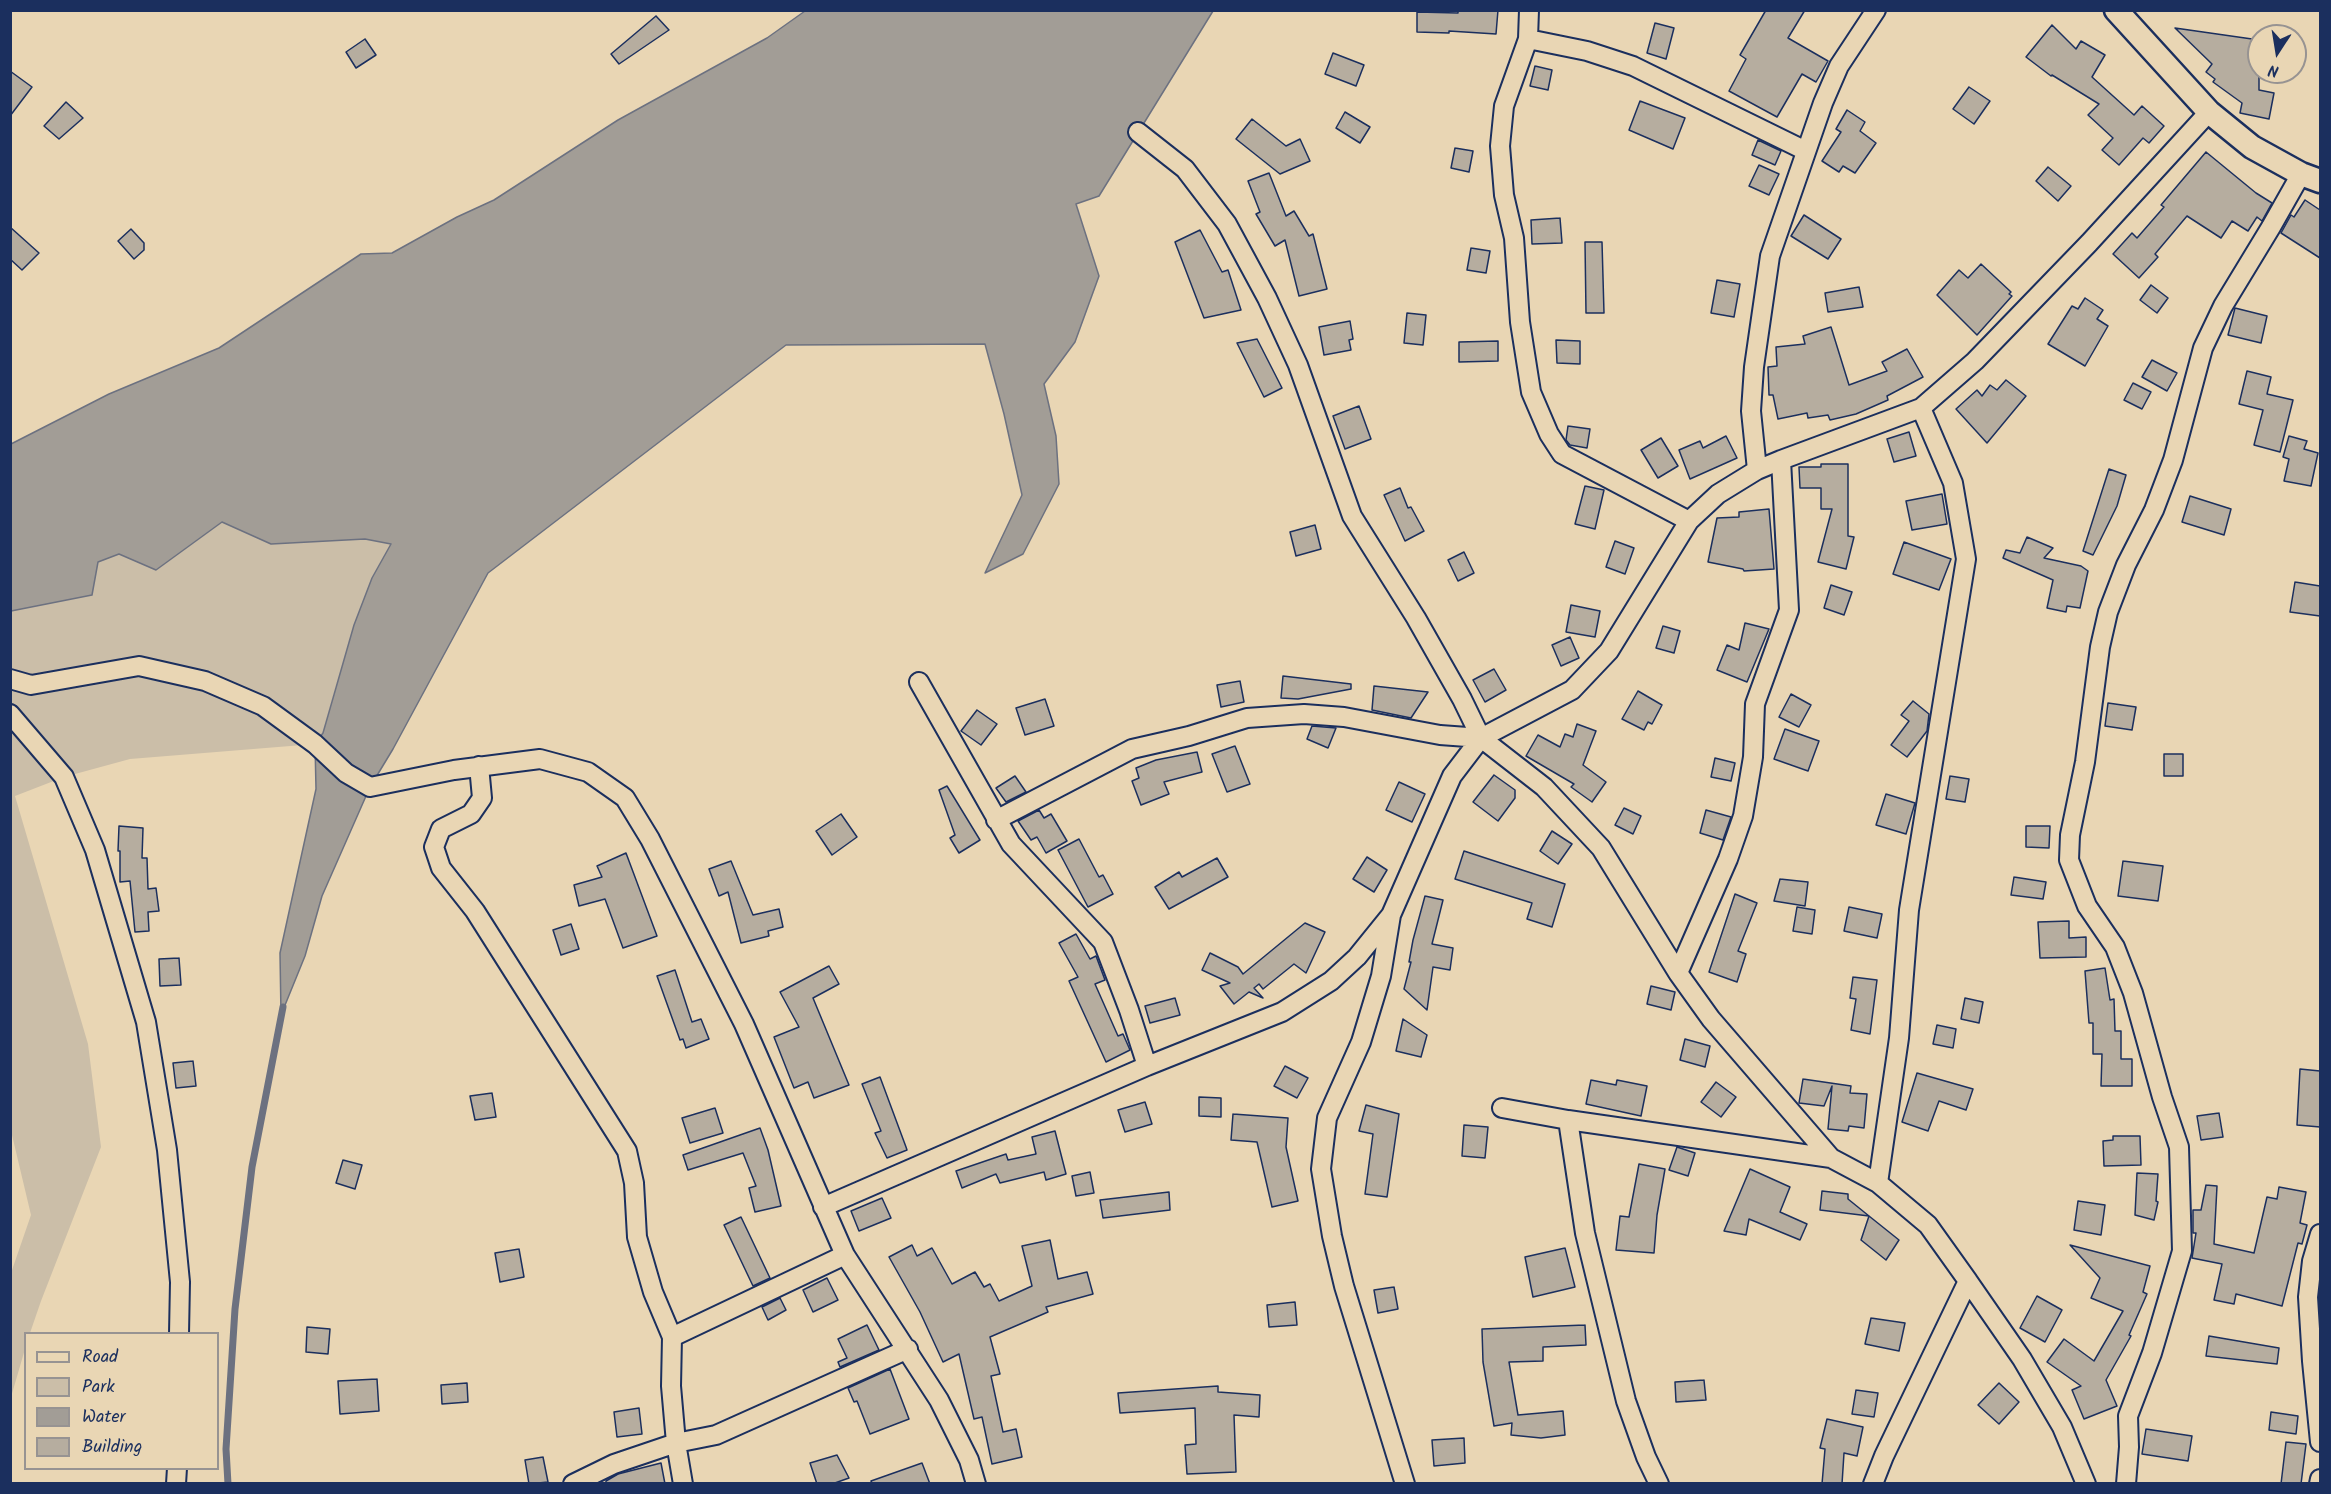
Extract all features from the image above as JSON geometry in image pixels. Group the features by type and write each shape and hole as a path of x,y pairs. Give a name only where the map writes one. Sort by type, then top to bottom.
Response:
{"street":[{"path":"1529,10 1528,39 1504,106 1500,146 1504,195 1514,238 1520,322 1531,392 1549,434 1562,454 1689,521"},
{"path":"1757,470 1752,411 1754,367 1770,256 1806,151 1839,66 1876,10"},
{"path":"2116,10 2209,112 2252,147 2311,177 2271,227 2223,306 2203,348 2173,460 2154,510 2126,565 2108,612 2100,647 2085,762 2070,835 2069,860 2087,906 2115,948 2133,993 2162,1097 2179,1147 2182,1251 2152,1353 2128,1416 2129,1447 2126,1484"},
{"path":"1528,39 1587,51 1633,66 1806,151"},
{"path":"823,1208 1147,1066 1282,1012 1331,981 1357,957 1391,915 1452,776 1480,738 1572,690 1610,651 1689,521 1718,494 1757,470 1921,408 1975,361 2090,243 2209,112"},
{"path":"1138,132 1185,169 1227,224 1267,298 1298,365 1352,516 1416,618 1462,699 1480,738 1544,787 1601,848 1678,973 1718,1028 1831,1158"},
{"path":"1878,1183 1899,1038 1909,909 1966,559 1953,483 1921,408"},
{"path":"1678,973 1728,859 1743,816 1753,756 1755,704 1789,610 1781,460"},
{"path":"10,679 31,685 139,666 205,681 263,706 315,744 346,773 370,787 479,766 540,759 588,772 625,798 650,839 744,1024 845,1255 939,1400 969,1460 976,1484"},
{"path":"920,682 1011,844 1103,942 1130,1010 1147,1066"},
{"path":"10,714 64,777 94,850 146,1022 167,1150 180,1282 179,1332"},
{"path":"996,820 1132,749 1189,736 1247,718 1304,714 1344,717 1440,735 1480,738"},
{"path":"479,766 482,798 471,814 441,829 434,847 441,868 475,911 627,1151 634,1183 637,1237 653,1292 672,1337 671,1386 676,1443 683,1484"},
{"path":"1391,915 1382,976 1365,1031 1327,1118 1322,1169 1332,1236 1344,1286 1406,1484"},
{"path":"1502,1108 1568,1120 1831,1158 1878,1183 1928,1226 2022,1359 2062,1427 2086,1484"},
{"path":"1568,1120 1585,1233 1626,1401 1659,1484"},
{"path":"2320,1234 2312,1261 2308,1296 2320,1442"},
{"path":"672,1337 845,1255"},
{"path":"1873,1484 1968,1281"},
{"path":"573,1484 614,1464 676,1443 716,1435 908,1349"},
{"path":"2319,1484 2320,1479"}],"green space":[{"path":"222,522 271,544 365,539 391,544 372,578 323,733 315,744 130,759 64,777 15,796 88,1044 101,1147 30,1332 24,1332 24,1352 11,1397 11,1273 31,1215 12,1135 10,1117 11,611 92,595 98,562 119,554 156,570"}],"water":[{"path":"805,11 1213,11 1099,196 1076,204 1099,276 1075,342 1044,384 1056,436 1059,484 1023,554 985,573 1022,495 985,344 786,345 488,573 370,787 322,896 305,956 281,1015 280,953 316,789 315,744 323,733 354,625 372,578 391,544 365,539 271,544 222,522 156,570 119,554 98,562 92,595 11,611 11,444 109,394 219,348 361,254 392,253 457,217 494,200 618,120 767,38"}],"building":[{"path":"1458,10 1498,10 1496,34 1449,31 1449,33 1417,32 1417,12 1458,13"},
{"path":"1766,10 1805,10 1788,38 1828,61 1816,82 1802,74 1777,117 1729,91 1746,59 1740,55"},
{"path":"656,16 669,30 619,64 611,54"},
{"path":"1655,23 1674,28 1666,59 1647,53"},
{"path":"2052,25 2076,49 2081,41 2105,55 2092,77 2134,115 2142,106 2164,126 2149,143 2143,138 2119,165 2102,150 2113,138 2088,115 2099,104 2051,76 2026,57"},
{"path":"2175,28 2247,38 2247,84 2259,84 2259,90 2274,93 2269,119 2240,113 2242,103 2213,82 2215,79 2206,72 2212,64"},
{"path":"365,39 376,55 356,68 346,52"},
{"path":"1333,53 1364,65 1356,86 1325,74"},
{"path":"1535,66 1552,70 1548,90 1530,86"},
{"path":"10,71 32,87 10,116"},
{"path":"1969,87 1990,101 1974,124 1953,109"},
{"path":"1640,101 1685,118 1673,149 1629,130"},
{"path":"66,102 83,118 59,139 44,126"},
{"path":"1847,110 1865,122 1860,131 1876,143 1855,173 1843,166 1839,172 1822,161 1841,132 1836,129"},
{"path":"1345,112 1370,127 1360,143 1336,128"},
{"path":"1252,119 1286,146 1300,139 1310,161 1280,174 1236,139"},
{"path":"1758,140 1781,151 1775,165 1752,155"},
{"path":"1455,148 1473,151 1469,172 1451,168"},
{"path":"2206,152 2256,193 2272,203 2262,221 2257,217 2248,231 2232,221 2221,238 2187,216 2155,254 2158,257 2139,278 2113,254 2132,233 2137,238 2164,207 2161,205"},
{"path":"1759,165 1779,174 1769,195 1749,186"},
{"path":"2048,167 2071,186 2058,201 2036,181"},
{"path":"1269,173 1286,216 1294,211 1309,236 1313,234 1327,289 1299,296 1285,240 1275,246 1256,214 1260,212 1248,181"},
{"path":"2305,200 2320,210 2320,258 2281,233 2291,215 2294,217"},
{"path":"1804,215 1841,239 1828,259 1791,236"},
{"path":"1560,218 1562,243 1532,244 1531,220"},
{"path":"10,227 39,253 22,270 10,259"},
{"path":"131,229 144,243 144,250 134,259 118,241"},
{"path":"1200,230 1222,272 1228,270 1241,310 1204,318 1175,242"},
{"path":"1585,242 1602,242 1604,313 1586,313"},
{"path":"1471,248 1490,251 1486,273 1467,270"},
{"path":"1981,264 2011,292 2009,294 2012,296 1977,335 1937,295 1959,270 1968,278"},
{"path":"1717,280 1740,284 1734,317 1711,313"},
{"path":"2151,285 2168,298 2157,313 2140,300"},
{"path":"1859,287 1863,307 1828,312 1825,293"},
{"path":"2085,298 2103,310 2097,319 2108,326 2085,366 2048,344 2072,306 2078,309"},
{"path":"2235,308 2267,316 2261,343 2228,335"},
{"path":"1407,313 1426,315 1423,345 1404,343"},
{"path":"1350,321 1353,339 1349,340 1351,350 1324,355 1319,327"},
{"path":"1831,327 1849,385 1887,371 1882,362 1907,349 1923,377 1887,396 1888,400 1856,414 1830,420 1828,415 1808,418 1807,413 1778,419 1773,395 1769,395 1768,367 1777,366 1776,347 1805,344 1803,336"},
{"path":"1257,339 1282,388 1264,397 1237,343"},
{"path":"1556,340 1580,341 1580,364 1557,363"},
{"path":"1498,341 1498,361 1459,362 1459,342"},
{"path":"2152,360 2177,373 2167,391 2142,377"},
{"path":"2247,371 2271,377 2267,394 2293,400 2280,452 2254,445 2263,410 2239,404"},
{"path":"2006,380 2026,396 1987,443 1956,409 1977,390 1982,396 1990,385 1997,390"},
{"path":"2133,383 2151,392 2142,409 2124,400"},
{"path":"1359,406 1371,439 1345,449 1333,416"},
{"path":"1568,426 1590,429 1587,448 1570,445 1566,440"},
{"path":"1909,432 1916,456 1894,462 1887,439"},
{"path":"1726,436 1737,458 1690,479 1679,450 1700,441 1703,448"},
{"path":"2289,436 2307,441 2304,449 2318,453 2311,486 2284,481 2289,459 2283,457"},
{"path":"1661,438 1678,466 1658,478 1641,450"},
{"path":"1821,464 1848,464 1848,536 1854,537 1846,569 1818,562 1832,509 1821,509 1821,488 1800,488 1799,467 1821,467"},
{"path":"2109,469 2126,475 2117,506 2093,555 2083,551"},
{"path":"1585,486 1604,490 1595,529 1575,524"},
{"path":"1400,488 1408,508 1411,507 1424,531 1405,541 1384,495"},
{"path":"1942,494 1947,524 1912,530 1906,501"},
{"path":"2190,496 2231,509 2224,535 2182,522"},
{"path":"1769,509 1774,569 1744,571 1708,562 1717,518 1739,517 1739,512"},
{"path":"1315,525 1321,549 1296,556 1290,532"},
{"path":"2027,537 2053,548 2044,558 2081,566 2088,571 2080,608 2067,606 2066,612 2047,608 2053,580 2003,558 2006,550 2020,553"},
{"path":"1615,541 1634,548 1625,574 1606,567"},
{"path":"1904,542 1951,559 1939,590 1893,574"},
{"path":"1464,552 1474,573 1458,581 1448,560"},
{"path":"2295,582 2320,586 2320,616 2290,612"},
{"path":"1831,585 1852,592 1844,615 1824,608"},
{"path":"1571,605 1600,611 1595,637 1566,632"},
{"path":"1745,623 1769,629 1747,682 1717,670 1727,645 1739,650"},
{"path":"1663,626 1680,631 1674,653 1656,648"},
{"path":"1570,637 1579,658 1561,666 1552,645"},
{"path":"1494,669 1506,690 1485,702 1473,680"},
{"path":"1283,676 1351,684 1351,689 1298,699 1281,698"},
{"path":"1240,681 1244,702 1221,707 1217,685"},
{"path":"1374,686 1428,692 1411,718 1372,710"},
{"path":"1638,691 1662,705 1652,724 1648,722 1644,730 1622,719"},
{"path":"1791,694 1811,705 1799,727 1779,717"},
{"path":"1045,699 1054,726 1025,735 1016,708"},
{"path":"1913,701 1929,714 1927,731 1907,757 1891,745 1909,721 1901,715"},
{"path":"2108,703 2136,707 2132,730 2105,726"},
{"path":"977,710 997,724 981,745 961,731"},
{"path":"1577,724 1596,731 1583,765 1606,782 1592,802 1571,787 1574,784 1526,756 1538,735 1560,747 1565,734 1573,737"},
{"path":"1312,726 1336,728 1328,748 1307,739"},
{"path":"1785,729 1819,741 1808,771 1774,759"},
{"path":"1235,746 1250,784 1227,792 1212,754"},
{"path":"1197,752 1202,772 1164,782 1169,794 1141,805 1132,781 1139,778 1136,768 1156,760"},
{"path":"2164,754 2183,754 2183,776 2164,776"},
{"path":"1715,758 1735,763 1731,781 1711,777"},
{"path":"1494,775 1515,790 1515,798 1498,821 1473,802"},
{"path":"1015,776 1026,792 1006,802 996,788"},
{"path":"1950,776 1969,779 1965,802 1946,799"},
{"path":"1399,782 1425,794 1412,822 1386,810"},
{"path":"947,786 980,840 959,853 950,838 955,835 939,790"},
{"path":"1886,794 1915,803 1906,834 1876,825"},
{"path":"1624,808 1641,816 1633,834 1615,825"},
{"path":"1039,810 1044,818 1051,814 1067,841 1046,853 1037,837 1031,840 1018,821"},
{"path":"1706,810 1731,817 1723,840 1700,833"},
{"path":"841,814 857,837 832,855 816,831"},
{"path":"119,826 143,828 142,858 147,858 148,889 156,888 159,911 148,912 149,931 135,932 130,881 120,882"},
{"path":"2026,826 2050,826 2049,848 2026,847"},
{"path":"1552,831 1572,844 1558,864 1540,851"},
{"path":"1079,839 1099,877 1103,875 1113,894 1088,907 1058,850"},
{"path":"1464,851 1565,884 1552,927 1527,919 1532,903 1455,879"},
{"path":"626,853 657,936 623,948 605,899 579,906 574,885 602,877 597,866"},
{"path":"1367,857 1387,870 1374,892 1353,879"},
{"path":"1217,858 1228,877 1169,909 1155,887 1179,872 1182,877"},
{"path":"731,861 753,915 779,909 783,927 768,931 769,936 741,943 728,892 719,896 709,869"},
{"path":"2123,861 2163,866 2158,901 2118,896"},
{"path":"2014,877 2046,882 2043,899 2011,895"},
{"path":"1780,879 1808,882 1805,906 1774,901"},
{"path":"1735,894 1757,903 1738,951 1746,954 1737,982 1709,972"},
{"path":"1425,896 1443,900 1432,944 1453,948 1450,970 1433,967 1427,1010 1404,989 1411,962 1409,962 1413,940"},
{"path":"1797,907 1815,910 1812,934 1793,931"},
{"path":"1849,907 1882,914 1877,938 1844,931"},
{"path":"2069,921 2069,938 2086,937 2086,957 2040,958 2038,922"},
{"path":"1305,923 1325,932 1306,973 1294,964 1263,989 1259,984 1254,988 1263,998 1249,992 1234,1004 1220,986 1230,983 1202,970 1210,953 1238,967 1243,974"},
{"path":"571,924 579,949 561,955 553,930"},
{"path":"1076,934 1090,959 1096,956 1105,980 1095,984 1118,1036 1123,1034 1130,1050 1106,1062 1069,981 1078,977 1059,943"},
{"path":"179,958 181,985 160,986 159,959"},
{"path":"829,966 839,984 813,998 849,1085 814,1098 808,1082 794,1088 774,1037 799,1027 780,992"},
{"path":"2105,968 2110,1000 2114,999 2115,1031 2121,1031 2121,1059 2132,1059 2132,1086 2101,1086 2102,1054 2093,1054 2093,1023 2089,1023 2085,971"},
{"path":"675,970 692,1022 701,1019 709,1039 686,1048 683,1039 680,1040 657,976"},
{"path":"1853,977 1877,980 1870,1034 1851,1030 1856,999 1850,998"},
{"path":"1651,986 1675,992 1671,1010 1647,1004"},
{"path":"1175,998 1180,1015 1150,1023 1145,1006"},
{"path":"1965,998 1983,1002 1979,1023 1961,1019"},
{"path":"1403,1019 1427,1035 1421,1057 1396,1051"},
{"path":"1937,1025 1956,1029 1953,1048 1933,1044"},
{"path":"1685,1039 1710,1046 1705,1067 1680,1060"},
{"path":"193,1061 196,1086 176,1088 173,1063"},
{"path":"1285,1066 1308,1078 1297,1098 1274,1086"},
{"path":"2300,1069 2320,1071 2320,1127 2297,1125"},
{"path":"1917,1073 1973,1089 1966,1110 1939,1101 1928,1131 1902,1122"},
{"path":"880,1077 907,1150 887,1158 875,1133 881,1131 862,1084"},
{"path":"1803,1079 1851,1086 1850,1093 1867,1094 1864,1128 1849,1126 1848,1131 1828,1129 1832,1086 1824,1106 1799,1103"},
{"path":"1591,1080 1616,1085 1617,1080 1647,1086 1641,1116 1586,1104"},
{"path":"1716,1082 1736,1097 1721,1117 1701,1102"},
{"path":"492,1093 496,1117 475,1120 470,1096"},
{"path":"1199,1097 1221,1098 1221,1117 1199,1116"},
{"path":"1145,1102 1152,1124 1125,1132 1118,1110"},
{"path":"1366,1105 1399,1114 1387,1197 1365,1194 1373,1134 1359,1131"},
{"path":"715,1108 723,1133 690,1143 682,1118"},
{"path":"2219,1113 2223,1137 2201,1140 2197,1116"},
{"path":"1233,1114 1288,1118 1286,1147 1298,1201 1272,1207 1257,1142 1231,1140"},
{"path":"1464,1125 1488,1127 1485,1158 1462,1156"},
{"path":"760,1128 768,1150 781,1206 755,1212 749,1188 756,1186 743,1153 688,1170 683,1155"},
{"path":"1055,1131 1066,1174 1046,1180 1044,1172 1000,1183 996,1174 962,1188 956,1171 1006,1154 1008,1160 1036,1154 1032,1137"},
{"path":"2113,1136 2140,1136 2141,1165 2104,1166 2103,1141 2113,1140"},
{"path":"1677,1147 1695,1153 1688,1176 1669,1170"},
{"path":"343,1160 362,1165 355,1189 336,1183"},
{"path":"1639,1164 1665,1169 1657,1215 1654,1253 1616,1250 1620,1216 1629,1217"},
{"path":"1750,1169 1790,1187 1780,1212 1807,1224 1800,1240 1749,1219 1746,1235 1724,1231"},
{"path":"1090,1172 1094,1193 1076,1196 1072,1176"},
{"path":"2137,1173 2158,1174 2156,1201 2158,1202 2154,1220 2135,1215"},
{"path":"2206,1185 2217,1186 2214,1244 2254,1253 2267,1197 2277,1199 2279,1187 2306,1192 2300,1223 2307,1225 2302,1244 2298,1243 2282,1306 2236,1294 2234,1304 2214,1300 2222,1264 2192,1258 2196,1233 2193,1233 2193,1210 2201,1210"},
{"path":"1822,1191 1848,1194 1848,1199 1869,1216 1820,1210"},
{"path":"1169,1192 1170,1210 1103,1218 1100,1200"},
{"path":"882,1198 891,1218 859,1231 851,1211"},
{"path":"2078,1201 2105,1205 2101,1235 2074,1230"},
{"path":"1869,1216 1899,1240 1886,1260 1861,1240"},
{"path":"741,1217 770,1278 753,1286 724,1225"},
{"path":"1050,1240 1058,1279 1087,1272 1093,1294 1046,1307 1048,1312 990,1337 1000,1374 991,1376 1003,1432 1016,1429 1022,1457 992,1464 982,1417 974,1419 959,1354 943,1362 920,1312 889,1257 912,1245 917,1256 932,1248 952,1284 975,1272 984,1287 990,1284 999,1301 1032,1286 1022,1246"},
{"path":"2070,1245 2150,1266 2143,1292 2147,1294 2129,1335 2131,1336 2106,1380 2117,1406 2084,1419 2072,1390 2081,1386 2047,1362 2064,1339 2094,1361 2123,1311 2091,1298 2100,1278"},
{"path":"1565,1248 1575,1287 1533,1297 1525,1257"},
{"path":"519,1249 524,1277 500,1282 495,1253"},
{"path":"827,1278 838,1300 813,1312 803,1290"},
{"path":"1394,1287 1398,1309 1378,1313 1374,1290"},
{"path":"2037,1296 2062,1310 2045,1342 2020,1328"},
{"path":"780,1298 786,1310 768,1320 762,1307"},
{"path":"1295,1302 1297,1325 1269,1327 1267,1305"},
{"path":"1871,1318 1905,1323 1899,1351 1865,1344"},
{"path":"867,1325 879,1350 840,1367 838,1362 847,1358 838,1339"},
{"path":"1585,1325 1586,1345 1543,1347 1543,1361 1509,1362 1518,1415 1563,1411 1565,1435 1541,1438 1511,1435 1512,1423 1494,1426 1483,1362 1482,1329"},
{"path":"307,1327 330,1329 328,1354 306,1352"},
{"path":"2209,1336 2279,1348 2277,1364 2206,1356"},
{"path":"890,1369 909,1419 870,1434 857,1401 854,1402 848,1388"},
{"path":"377,1379 379,1411 340,1414 338,1381"},
{"path":"1704,1380 1706,1400 1676,1402 1675,1382"},
{"path":"467,1383 468,1402 442,1404 441,1385"},
{"path":"1999,1383 2019,1402 1999,1424 1978,1405"},
{"path":"1218,1386 1218,1392 1260,1395 1259,1417 1234,1415 1236,1472 1187,1474 1185,1445 1196,1444 1195,1408 1120,1413 1118,1393"},
{"path":"1856,1390 1878,1393 1874,1417 1852,1414"},
{"path":"639,1408 642,1434 617,1437 614,1412"},
{"path":"2271,1412 2298,1416 2296,1434 2269,1430"},
{"path":"1827,1419 1863,1427 1857,1456 1844,1453 1842,1484 1822,1484 1825,1449 1820,1448"},
{"path":"2146,1429 2192,1436 2188,1461 2142,1454"},
{"path":"1464,1438 1465,1463 1434,1466 1432,1440"},
{"path":"2286,1442 2306,1444 2301,1484 2281,1484"},
{"path":"837,1455 849,1478 832,1484 817,1484 810,1463"},
{"path":"543,1457 548,1482 529,1484 525,1460"},
{"path":"661,1463 665,1484 606,1484 606,1481 618,1474"},
{"path":"922,1463 930,1484 872,1484 871,1481"}],"waterway":[{"path":"228,1484 226,1449 235,1309 252,1167 283,1007"}]}
